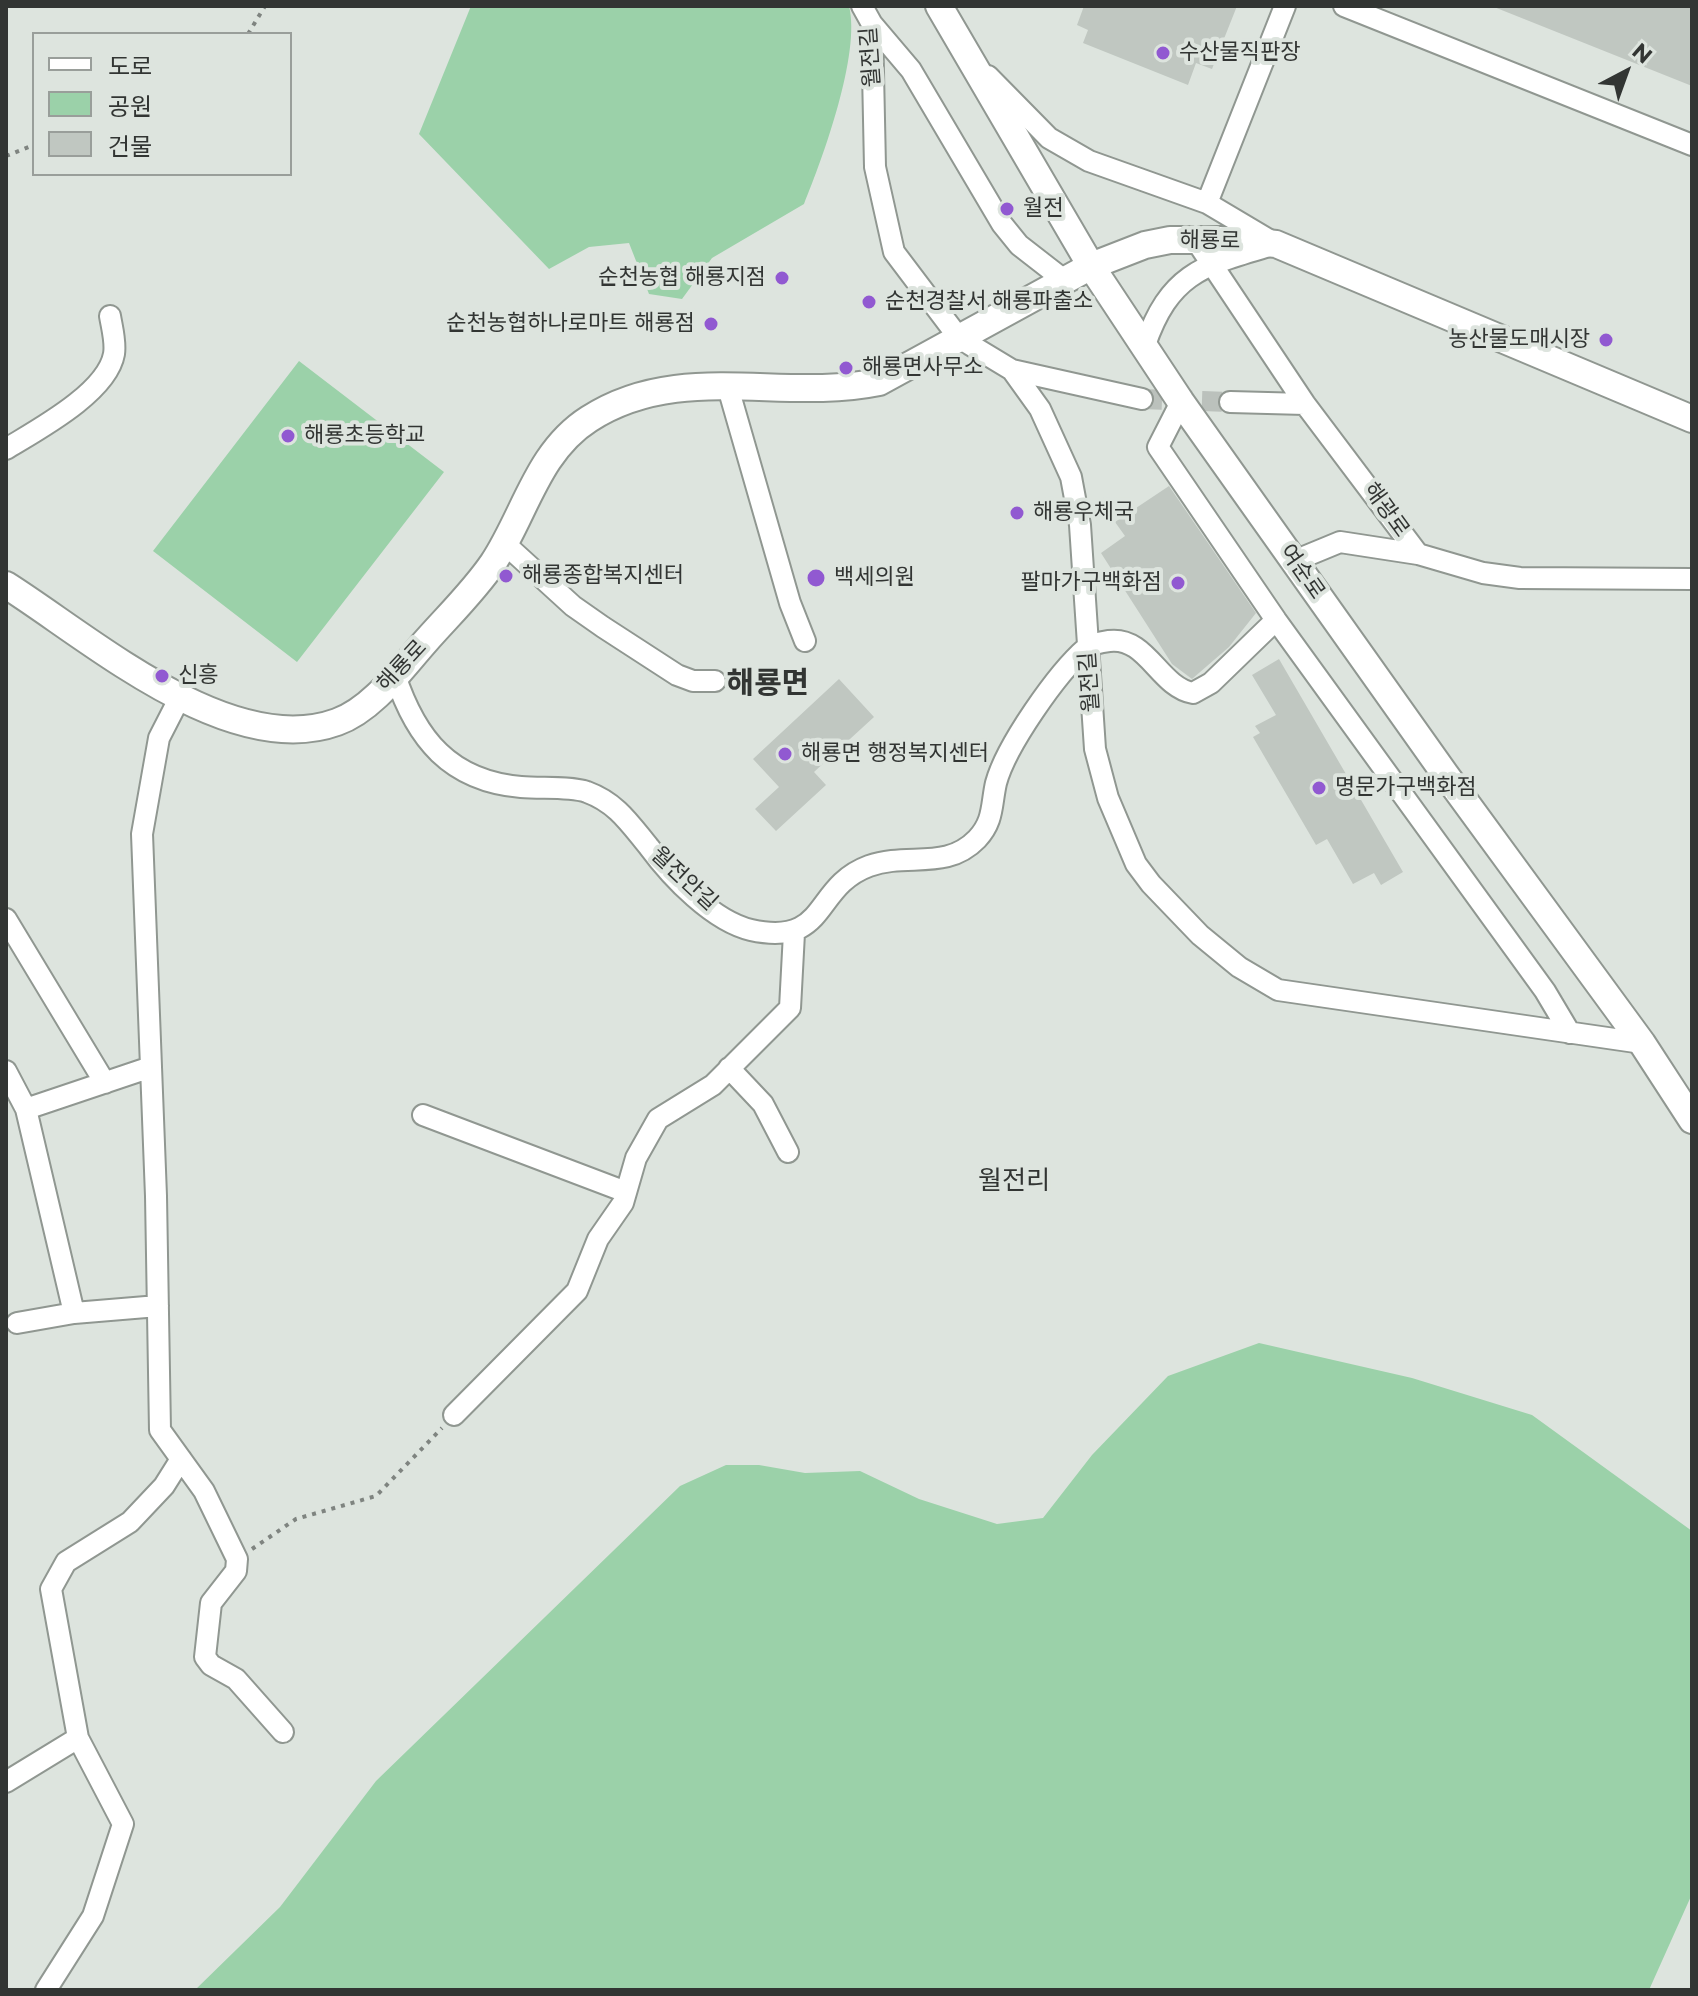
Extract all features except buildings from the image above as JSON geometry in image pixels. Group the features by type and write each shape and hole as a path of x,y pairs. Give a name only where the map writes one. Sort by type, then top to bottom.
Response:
{"main road":[{"name":"여순로","path":"939,6 1091,266 1181,402 1688,1111"},
{"name":"해룡로","path":"6,585 180,697 255,724 283,729 336,723 355,713 395,675 480,580 504,543 549,458 588,419 616,404 657,390 727,384 850,388 879,382 1091,266 1145,245 1195,239 1276,244 1692,419"}],"street":[{"path":"1207,203 1285,6"},
{"path":"1344,6 1692,145"},
{"path":"867,15 911,70 1002,224 1019,245 1064,280"},
{"name":"월전길","path":"867,15 875,167 882,210 894,252 959,338 1012,370 1040,409 1071,477 1080,525 1095,749 1108,798 1136,864 1174,910 1239,967 1278,990 1642,1043"},
{"path":"970,58 1049,138 1062,146 1089,161 1207,203 1276,244"},
{"name":"해광로","path":"1195,239 1305,404 1418,554 1483,573 1520,578 1692,579"},
{"path":"1145,345 1168,294 1210,265 1276,244"},
{"path":"6,449 67,412 112,362 115,350 110,316"},
{"path":"1012,370 1142,399"},
{"path":"727,384 790,603 805,641"},
{"path":"1181,402 1158,447 1276,620 1536,978 1570,1033"},
{"path":"1230,402 1305,404"},
{"path":"1294,561 1340,542 1418,554"},
{"path":"504,543 573,606 603,627 677,675 693,681 715,681"},
{"path":"454,1415 577,1291 598,1239 626,1192 636,1158 658,1119 713,1085 790,1008 794,933 809,923 842,883 868,867 901,860 947,859 977,839 993,812 996,783 1015,741 1088,646 1112,641 1125,643 1139,650 1173,686 1193,693 1211,683 1276,620"},
{"name":"월전안길","path":"395,675 406,709 423,739 470,775 502,785 586,792 626,814 650,849 706,906 747,929 781,935 794,933"},
{"path":"180,697 159,738 142,834 160,1430 204,1491 237,1559 236,1571 211,1603 205,1657 211,1665 236,1679 283,1732"},
{"path":"6,919 105,1083"},
{"path":"26,1109 151,1067"},
{"path":"729,1068 763,1104 788,1152"},
{"path":"6,1071 26,1109 74,1313"},
{"path":"423,1115 626,1192"},
{"path":"17,1323 74,1313 158,1306"},
{"path":"46,1990 93,1916 123,1824 78,1738 51,1589 66,1562 130,1522 164,1486 181,1459"},
{"path":"6,1782 78,1738"}],"path":[{"path":"249,32 265,6"},
{"path":"6,156 32,146"},
{"path":"237,1559 296,1519 376,1496 454,1415"}],"green space":[{"path":"471,6 849,6 850,50 845,77 830,134 804,204 712,258 682,299 649,294 629,243 589,247 549,269 419,134"},
{"path":"299,361 444,472 297,662 153,551"},
{"path":"1259,1343 1412,1378 1532,1415 1692,1531 1692,1894 1649,1990 195,1990 280,1907 376,1781 680,1486 726,1465 759,1465 805,1473 860,1471 919,1499 997,1524 1043,1518 1092,1455 1168,1376"}],"tunnel":[{"path":"1142,399 1230,402"}],"place":[{"name":"수산물직판장","path":"1163,53"},
{"name":"월전","path":"1007,209"},
{"name":"순천농협 해룡지점","path":"782,278"},
{"name":"순천경찰서 해룡파출소","path":"869,302"},
{"name":"순천농협하나로마트 해룡점","path":"711,324"},
{"name":"농산물도매시장","path":"1606,340"},
{"name":"해룡면사무소","path":"846,368"},
{"name":"해룡초등학교","path":"288,436"},
{"name":"해룡우체국","path":"1017,513"},
{"name":"해룡종합복지센터","path":"506,576"},
{"name":"백세의원","path":"816,578"},
{"name":"팔마가구백화점","path":"1178,583"},
{"name":"신흥","path":"162,676"},
{"name":"해룡면 행정복지센터","path":"785,754"},
{"name":"명문가구백화점","path":"1319,788"}],"district":[{"name":"해룡면","path":"768,684"},
{"name":"월전리","path":"1014,1181"}]}
